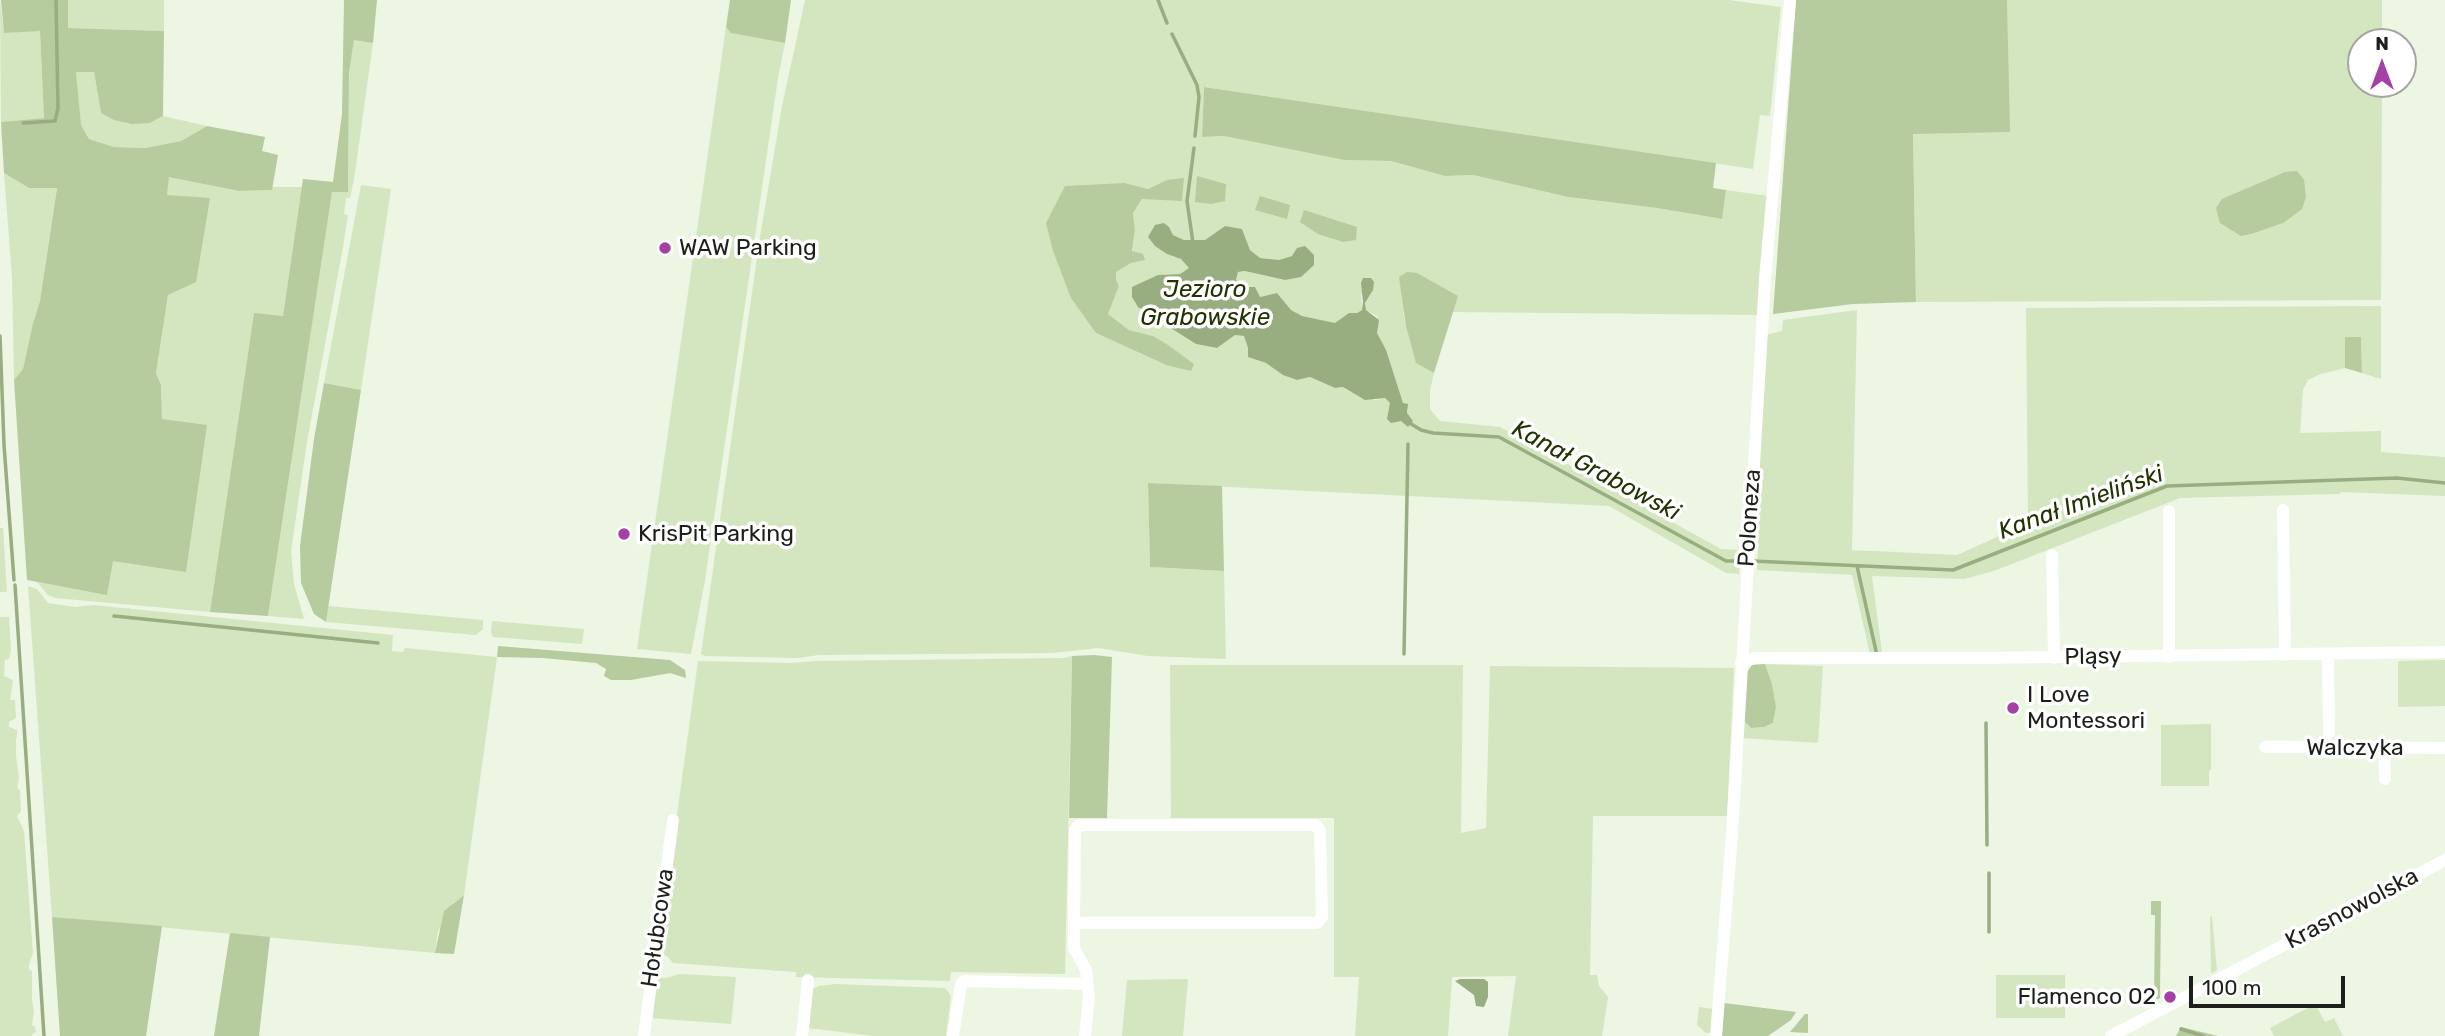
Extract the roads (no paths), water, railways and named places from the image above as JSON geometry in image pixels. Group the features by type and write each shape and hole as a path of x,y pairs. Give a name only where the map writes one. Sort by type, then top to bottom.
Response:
{"street":[{"name":"Poloneza","path":"1716,1036 1731,848 1765,279 1790,0"},
{"path":"2283,510 2285,655"},
{"path":"2169,511 2169,657"},
{"path":"2052,555 2054,658"},
{"name":"Pląsy","path":"1741,663 1754,658 2054,658 2445,652"},
{"path":"2328,654 2329,733"},
{"path":"2385,746 2385,779"},
{"name":"Walczyka","path":"2265,747 2445,748"},
{"name":"Hołubcowa","path":"644,1036 673,820"},
{"path":"1074,923 1317,923 1322,917 1320,831 1315,825 1079,825 1075,830 1074,923 1074,948 1086,970 1089,997 1085,1036"},
{"name":"Krasnowolska","path":"2111,1036 2445,860"},
{"path":"802,1036 808,980"},
{"path":"953,1036 961,984 965,981 1087,984"}],"water":[{"name":"Jezioro Grabowskie","path":"1164,223 1173,235 1184,240 1205,240 1225,226 1242,229 1250,250 1260,258 1279,260 1292,256 1297,248 1305,246 1314,255 1314,265 1301,277 1285,280 1245,271 1238,272 1236,280 1243,287 1255,287 1260,297 1277,293 1291,310 1302,316 1335,323 1349,313 1357,313 1362,310 1363,278 1371,278 1374,282 1373,290 1365,303 1366,310 1379,320 1377,333 1386,350 1403,403 1408,404 1407,413 1413,421 1408,427 1401,421 1391,423 1387,419 1390,403 1385,398 1365,400 1343,387 1335,388 1310,377 1297,380 1283,375 1266,363 1248,357 1244,336 1235,335 1217,348 1196,344 1138,307 1132,297 1132,287 1158,275 1180,274 1189,268 1181,259 1155,246 1148,237 1155,225"},
{"path":"1484,979 1488,982 1488,997 1484,1007 1476,1006 1474,995 1455,981"}],"waterway":[{"path":"23,123 55,121 58,108 56,0"},
{"name":"Kanał Grabowski","path":"1158,0 1167,23"},
{"name":"Kanał Grabowski","path":"1172,34 1197,85 1199,97 1195,136"},
{"name":"Kanał Grabowski","path":"1193,243 1187,201 1194,148"},
{"path":"0,336 4,445 14,580"},
{"name":"Kanał Grabowski","path":"1408,422 1433,433 1499,437 1726,561 1744,561"},
{"path":"1404,654 1408,444"},
{"name":"Kanał Imieliński","path":"1752,561 1953,570 2167,486 2397,478 2445,483"},
{"name":"Kanał Grabowski","path":"1857,566 1876,651"},
{"path":"15,585 44,1036"},
{"path":"114,616 378,643"},
{"name":"Kanał Grabowski","path":"1986,723 1987,845"},
{"name":"Kanał Grabowski","path":"1989,873 1989,932"},
{"name":"Kanał Grabowski","path":"2181,1029 2203,1036"}],"place":[{"name":"WAW Parking","path":"665,248"},
{"name":"KrisPit Parking","path":"624,534"},
{"name":"I Love Montessori","path":"2013,708"},
{"name":"Flamenco 02","path":"2170,997"}]}
